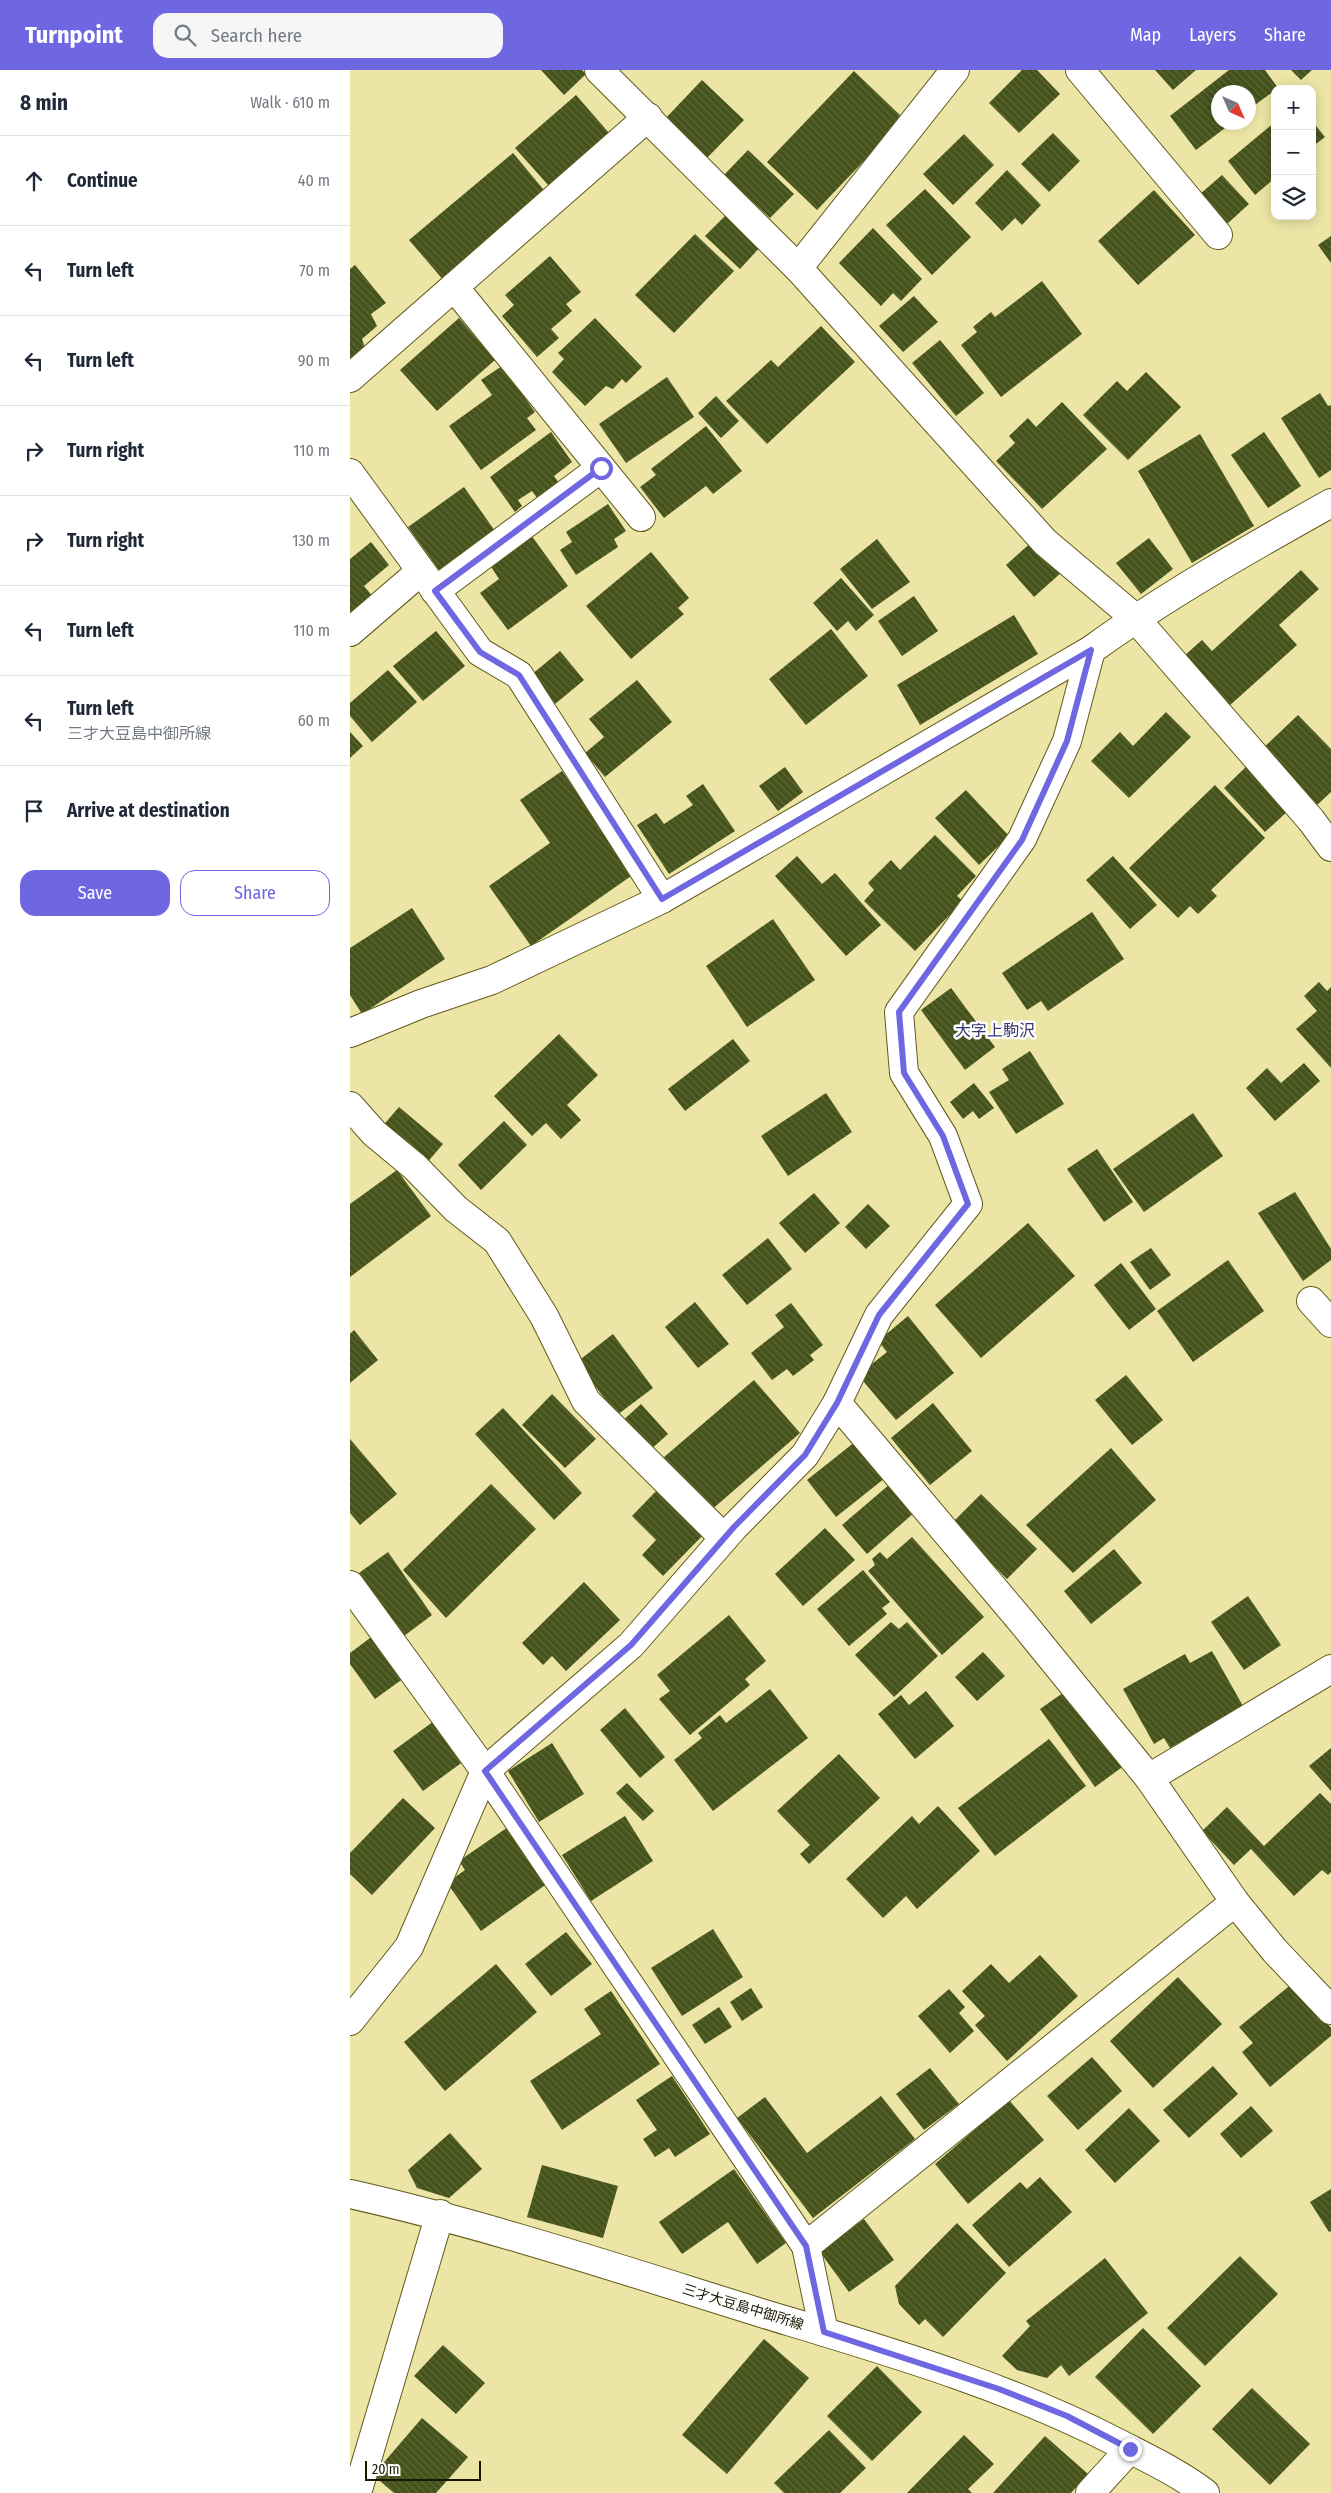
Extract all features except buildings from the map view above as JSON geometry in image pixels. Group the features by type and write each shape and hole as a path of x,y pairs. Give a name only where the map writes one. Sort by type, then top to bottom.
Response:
{"street":[{"path":"599,70 798,268 1045,542 1135,618 1311,820 1331,847"},
{"path":"798,268 955,70"},
{"path":"1080,70 1218,235"},
{"path":"350,378 648,117"},
{"path":"454,287 641,517"},
{"path":"350,632 601,468"},
{"path":"350,473 480,652 519,675 662,899"},
{"path":"350,1033 421,1004 492,980 662,899 1091,650 1135,618 1245,551 1331,503"},
{"path":"350,2021 409,1947 485,1771 631,1645 724,1538 805,1455 837,1403 879,1315 968,1204 943,1136 904,1073 899,1012 1022,840 1067,741 1091,650"},
{"path":"350,1106 374,1133 415,1167 456,1209 497,1242 544,1316 586,1401 724,1538"},
{"path":"1311,1301 1331,1323"},
{"path":"837,1403 1022,1622 1149,1778 1235,1902 1275,1951 1331,2010"},
{"path":"352,1593 485,1771 806,2246 824,2332"},
{"path":"1149,1778 1331,1669"},
{"path":"806,2246 1235,1902"},
{"name":"三才大豆島中御所線","path":"350,2194 440,2214 824,2332 999,2389 1067,2416 1130,2449 1205,2493"},
{"path":"358,2493 440,2214"},
{"path":"1090,2493 1130,2449"}],"district":[{"name":"大字上駒沢","path":"995,1030"}],"route":[{"path":"601,468 435,591 480,652 519,675 662,899 1091,650 1067,741 1022,840 917,983 899,1012 904,1073 943,1136 968,1204 879,1315 837,1403 805,1455 734,1527 631,1645 485,1771 806,2246 824,2332 999,2389 1067,2416 1130,2449"}]}
